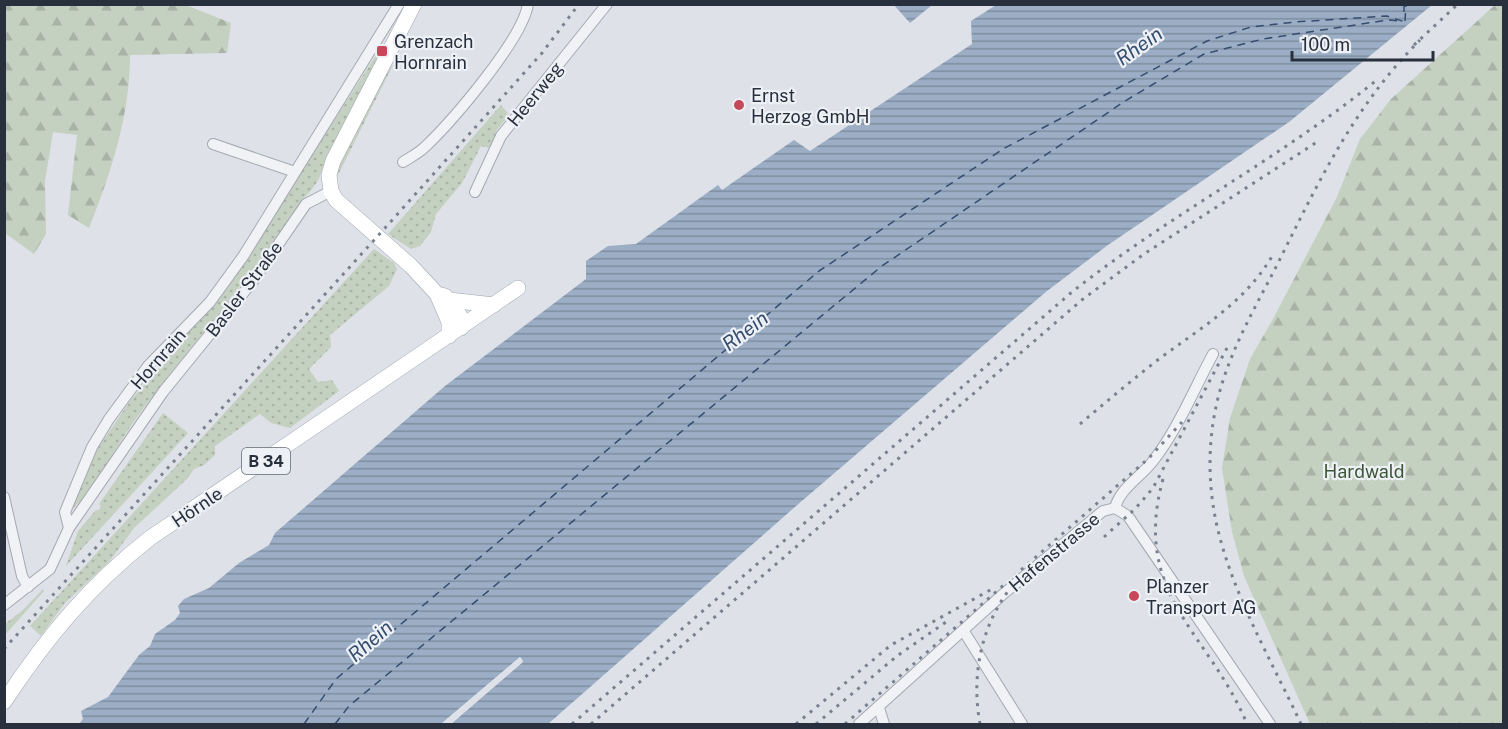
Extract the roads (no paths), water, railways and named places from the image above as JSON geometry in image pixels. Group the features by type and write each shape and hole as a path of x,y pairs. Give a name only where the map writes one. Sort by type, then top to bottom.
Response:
{"main road":[{"path":"414,4 333,162 329,175 331,191 336,200 443,297 449,322 455,332"},
{"name":"B 34","path":"455,332 518,288"},
{"path":"443,297 494,304"},
{"name":"Hörnle","path":"4,702 75,604 115,566 150,538 455,332"}],"street":[{"name":"Hornrain","path":"69,528 65,512 92,447 109,419 148,366 210,302 244,255 399,4"},
{"path":"403,162 425,147 490,73 522,20 528,4"},
{"name":"Heerweg","path":"475,192 501,136 607,4"},
{"path":"213,144 295,172"},
{"name":"Basler Straße","path":"28,587 50,568 69,528 163,392 253,281 306,204 331,191"},
{"name":"Hafenstrasse","path":"859,724 963,630 1103,511 1115,508 1118,497 1153,461 1167,440 1213,354"},
{"path":"4,497 22,576 28,587 4,604"},
{"path":"1115,508 1128,516 1270,724"},
{"path":"963,630 1022,724"},
{"path":"879,708 884,724"}],"water":[{"path":"894,5 932,5 910,23"},
{"name":"Rhein","path":"996,5 1432,5 1289,122 1108,245 1047,291 796,506 548,724 451,724 523,662 520,657 441,724 79,724 83,719 81,711 108,697 139,655 150,646 155,634 175,620 180,613 178,606 184,599 209,588 239,563 269,545 275,533 445,386 586,279 586,261 608,246 636,244 718,185 722,190 794,140 810,151 972,44 971,21"}],"railway":[{"path":"4,649 542,53 579,4"},
{"path":"1414,45 1458,4"},
{"path":"1301,724 1261,642 1235,584 1225,555 1212,497 1210,447 1213,422 1223,380 1236,346 1323,175 1339,146 1376,91 1420,40"},
{"path":"572,724 1072,292 1147,237 1303,135 1378,79"},
{"path":"591,724 1083,299 1144,254 1317,142"},
{"path":"1080,424 1149,367 1237,300 1263,270 1274,253"},
{"path":"1104,537 1135,509 1153,488 1227,348"},
{"path":"845,724 1149,458 1182,422"},
{"path":"1163,479 1156,519 1157,553 1165,583 1195,637 1231,692 1247,724"},
{"path":"980,724 977,687 981,651 993,617 1012,586"},
{"path":"796,724 891,645 992,589"},
{"path":"816,724 897,656 946,622"}],"place":[{"name":"Grenzach Hornrain","path":"382,51"},
{"name":"Ernst Herzog GmbH","path":"739,105"},
{"name":"Planzer Transport AG","path":"1134,596"}],"park label":[{"name":"Hardwald","path":"1364,471"}]}
